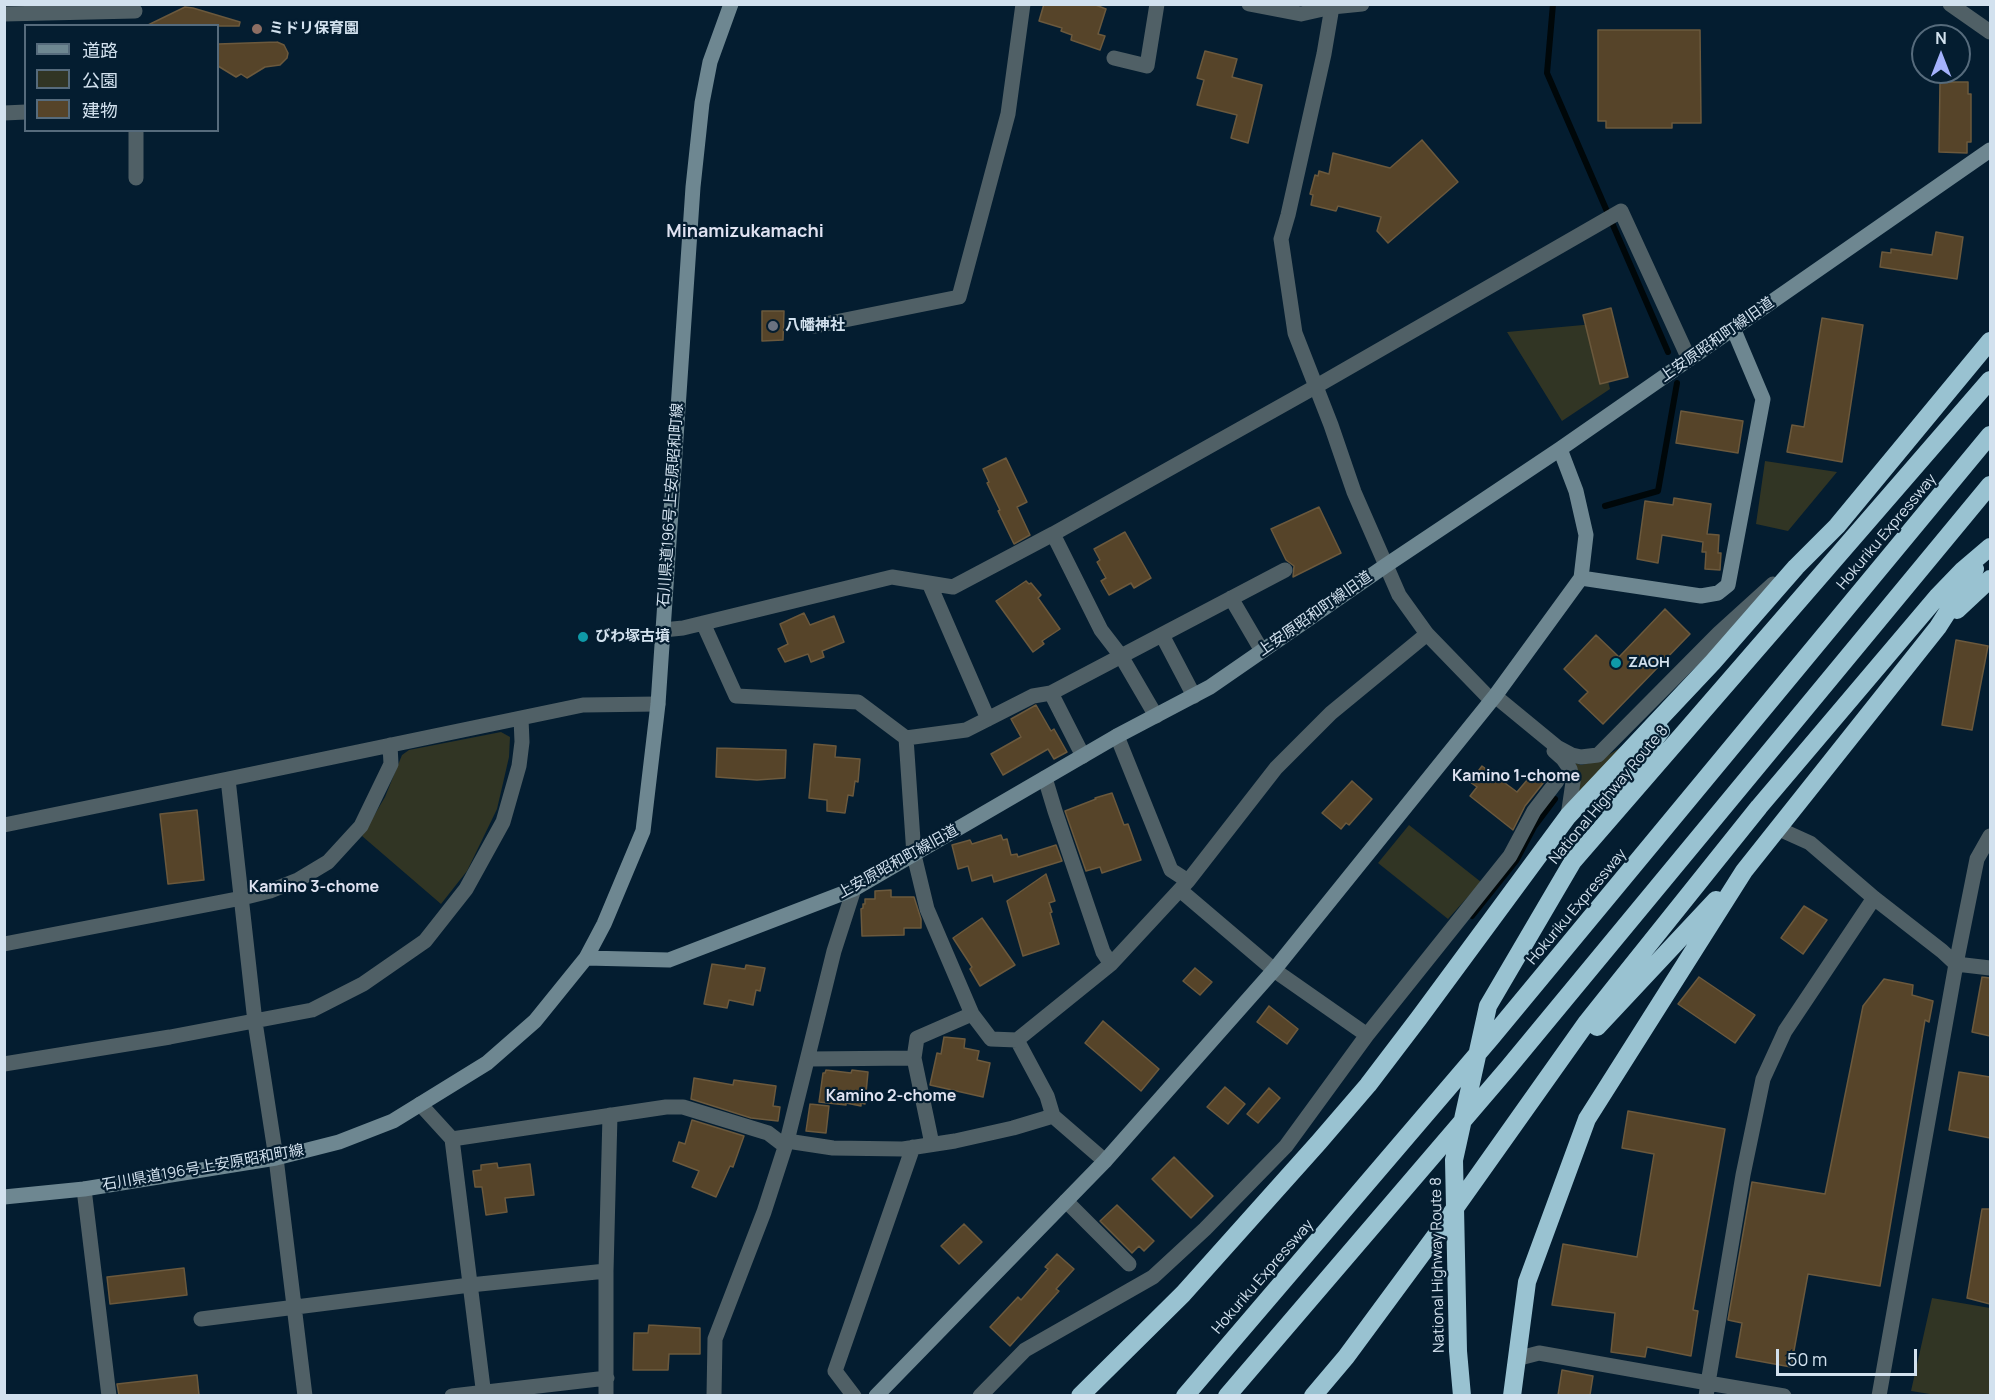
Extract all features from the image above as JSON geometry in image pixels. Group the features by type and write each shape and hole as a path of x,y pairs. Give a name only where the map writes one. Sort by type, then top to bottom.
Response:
{"highway":[{"path":"1080,1395 1183,1294 1368,1084 1568,816 1713,662 1796,567 1837,526 1989,343"},
{"name":"National Highway Route 8","path":"1462,1395 1458,1351 1454,1160 1488,1006 1573,861 1990,380"},
{"name":"Hokuriku Expressway","path":"1185,1395 1491,1038 1990,435"},
{"path":"1227,1395 1523,1049 1990,485"},
{"path":"1534,1097 1744,871 1779,829 1938,627 1990,546"},
{"path":"1313,1395 1346,1357 1436,1235 1587,1022 1759,807 1938,597 1990,546"},
{"path":"1938,627 1990,579"},
{"path":"1573,861 1589,829 1713,662"},
{"path":"1512,1395 1527,1282 1587,1119 1744,871"}],"street":[{"name":"石川県道196号上安原昭和町線","path":"4,1197 84,1189 276,1158 339,1142 393,1121 487,1063 535,1021 586,958 604,924 643,831 658,704 692,198 700,115 710,62 730,4"},
{"path":"815,326 959,297 1008,114 1023,4"},
{"path":"1114,58 1147,66 1157,4"},
{"path":"1249,4 1301,14 1331,6 1362,4"},
{"path":"1950,4 1990,32"},
{"path":"1331,6 1324,54 1281,239 1295,333 1354,492 1399,595 1427,634 1492,700 1567,764 1573,782 1568,816"},
{"path":"4,14 135,14"},
{"path":"4,112 24,112"},
{"path":"136,132 136,178"},
{"name":"上安原昭和町線旧道","path":"586,958 669,960 854,890 1117,736 1210,687 1560,449 1990,150"},
{"path":"663,630 703,623 892,577 952,587 1053,534 1315,387 1621,211 1689,359"},
{"path":"1581,578 1701,596 1718,593 1728,585 1763,399 1733,328"},
{"path":"876,1395 1105,1161 1274,970 1492,700 1581,578 1586,535 1576,491 1560,449"},
{"path":"1053,534 1101,630 1121,656 1156,716"},
{"path":"1492,700 1557,747 1572,755 1581,757 1598,754 1719,633 1766,589 1796,567"},
{"path":"703,623 736,696 858,702 906,738 966,730 1032,696 1052,693 1285,570"},
{"path":"929,583 988,719"},
{"path":"1231,598 1262,651"},
{"path":"906,738 914,855 927,909 972,1014 991,1039 1017,1040 1111,964 1184,886 1276,768 1331,713 1427,634"},
{"path":"1162,635 1194,696"},
{"path":"1052,693 1083,756"},
{"path":"4,825 583,705 658,704"},
{"path":"4,1064 255,1022 312,1010 363,984 425,941 466,889 503,822 519,765 522,742 520,718"},
{"path":"1117,736 1171,870 1184,886 1274,970 1367,1035"},
{"path":"4,944 242,898 270,891 298,880 328,862 361,826 391,764 390,745"},
{"path":"1045,778 1054,811 1103,952 1111,964"},
{"path":"228,779 255,1022 276,1158 305,1395"},
{"path":"980,1395 1025,1350 1153,1277 1197,1237 1286,1146 1367,1035 1510,856 1534,811 1557,781"},
{"path":"1779,829 1810,843 1956,964 1990,968"},
{"path":"1880,1395 1956,964 1977,859 1990,836"},
{"path":"714,1395 715,1339 764,1212 786,1144 834,951 854,890"},
{"path":"1707,1389 1743,1175 1763,1079 1785,1031 1874,898"},
{"path":"932,1144 914,1058 917,1038 972,1014"},
{"path":"1017,1040 1047,1096 1053,1116 1105,1161"},
{"path":"808,1059 914,1058"},
{"path":"420,1104 452,1139 484,1394"},
{"path":"452,1139 666,1107 683,1107 768,1133 786,1144 833,1148 913,1147 1012,1128 1053,1116"},
{"path":"606,1395 610,1115"},
{"path":"854,1395 835,1371 913,1147"},
{"path":"84,1189 110,1395"},
{"path":"1066,1201 1129,1264"},
{"path":"201,1319 470,1285 606,1271"},
{"path":"1516,1359 1539,1353 1707,1389 1784,1395"},
{"path":"452,1395 484,1394 607,1378"}],"green space":[{"path":"1594,324 1610,389 1562,421 1507,332"},
{"path":"1765,461 1837,472 1788,531 1756,524"},
{"path":"501,732 510,737 509,757 497,809 467,871 441,904 362,836 385,797 402,755 409,750"},
{"path":"1621,747 1576,799 1575,763 1581,765 1599,761"},
{"path":"1409,825 1481,882 1448,919 1378,863"},
{"path":"1932,1298 1990,1308 1990,1395 1936,1395 1911,1391"}],"building":[{"path":"1044,4 1093,4 1106,9 1098,34 1105,36 1100,50 1071,40 1072,35 1061,31 1062,28 1039,21"},
{"path":"185,7 240,22 239,26 150,24"},
{"path":"1598,30 1700,30 1701,123 1672,123 1672,128 1606,128 1606,121 1598,121"},
{"path":"277,42 284,45 288,53 287,58 280,65 265,67 247,78 241,74 236,77 219,67 219,44"},
{"path":"1205,51 1237,59 1232,77 1262,85 1248,143 1231,138 1237,115 1197,105 1204,80 1197,78"},
{"path":"1940,84 1968,84 1968,94 1971,94 1971,142 1967,142 1967,153 1939,152"},
{"path":"1422,140 1458,182 1388,243 1377,231 1381,217 1338,206 1336,211 1311,205 1313,195 1310,194 1315,175 1318,176 1319,171 1329,174 1333,153 1390,168"},
{"path":"1936,232 1963,237 1957,279 1880,267 1882,252 1891,253 1891,249 1932,255"},
{"path":"1611,308 1628,377 1600,384 1583,315"},
{"name":"八幡神社","path":"762,311 784,311 783,340 762,341"},
{"path":"1822,318 1863,325 1842,462 1787,452 1792,425 1804,427"},
{"path":"1681,411 1743,421 1738,453 1676,443"},
{"path":"1006,458 1027,502 1017,507 1030,535 1014,544 998,511 1000,510 983,469"},
{"path":"1674,498 1711,504 1707,534 1719,535 1720,570 1705,569 1706,552 1702,552 1703,542 1662,535 1658,563 1637,559 1645,501 1673,505"},
{"path":"1319,507 1341,553 1293,577 1294,566 1286,560 1271,529"},
{"path":"1125,532 1151,578 1134,588 1131,583 1109,595 1101,581 1106,578 1097,562 1100,560 1094,549"},
{"path":"1026,581 1031,583 1041,595 1038,598 1060,629 1042,641 1044,644 1033,652 996,601"},
{"name":"ZAOH","path":"1665,609 1690,634 1603,724 1579,701 1588,692 1564,669 1596,635 1619,657"},
{"path":"804,613 810,625 834,616 844,642 822,651 824,657 811,662 808,654 785,662 778,649 788,644 780,624"},
{"path":"1956,640 1988,646 1972,730 1942,725"},
{"path":"1036,705 1051,731 1054,729 1067,752 1054,759 1048,749 1003,775 991,754 1021,737 1011,719"},
{"path":"814,744 836,746 835,757 860,759 858,782 855,781 853,796 848,795 845,813 827,811 827,800 809,798"},
{"path":"717,748 786,750 785,778 757,780 716,777"},
{"path":"1482,766 1517,792 1533,773 1544,782 1525,806 1513,830 1470,796 1477,787 1470,782"},
{"path":"1352,781 1372,799 1349,825 1346,823 1341,829 1322,813"},
{"path":"1112,793 1124,825 1128,824 1141,860 1102,873 1100,867 1086,871 1065,811"},
{"path":"197,810 204,880 168,884 160,814"},
{"path":"1001,835 1003,840 1007,839 1011,855 1017,854 1018,857 1056,845 1062,861 994,882 992,875 972,881 968,866 958,869 952,845 970,840 972,844"},
{"path":"1046,874 1055,901 1049,903 1059,944 1023,956 1007,901"},
{"path":"891,890 891,897 914,897 921,919 921,928 904,928 904,935 862,936 861,909 865,904 865,899 875,899 875,891"},
{"path":"1804,906 1827,920 1803,954 1781,938"},
{"path":"982,918 1015,965 980,986 970,969 972,967 953,938"},
{"path":"712,964 745,969 746,965 765,968 760,991 756,990 753,1005 729,1000 727,1008 704,1004"},
{"path":"1195,968 1212,982 1200,995 1183,981"},
{"path":"1699,977 1755,1015 1735,1043 1678,1004"},
{"path":"1982,977 1990,978 1990,1036 1972,1032"},
{"path":"1884,979 1913,985 1912,995 1933,1001 1929,1022 1925,1020 1880,1286 1808,1274 1791,1367 1736,1357 1742,1323 1728,1320 1752,1182 1825,1194 1863,1006"},
{"path":"1269,1006 1298,1029 1287,1044 1257,1022"},
{"path":"1103,1021 1159,1069 1141,1091 1085,1043"},
{"path":"944,1037 965,1039 964,1048 979,1051 977,1060 990,1063 983,1097 930,1085 937,1053 941,1054"},
{"path":"826,1070 851,1073 852,1070 868,1072 865,1104 861,1103 861,1106 819,1102 823,1073"},
{"path":"1959,1072 1990,1077 1990,1138 1949,1130"},
{"path":"694,1078 733,1085 734,1080 776,1086 773,1106 780,1107 778,1121 751,1118 691,1099"},
{"path":"1225,1087 1245,1104 1228,1124 1207,1107"},
{"path":"1269,1088 1280,1098 1258,1123 1247,1114"},
{"path":"810,1104 829,1106 826,1133 806,1131"},
{"path":"1628,1111 1725,1129 1693,1310 1698,1311 1691,1356 1647,1347 1645,1357 1611,1352 1615,1313 1552,1305 1563,1244 1637,1257 1654,1154 1622,1148"},
{"path":"692,1120 744,1136 733,1167 730,1166 716,1197 692,1187 699,1171 673,1161 679,1142 685,1144"},
{"path":"1174,1157 1213,1196 1191,1218 1152,1179"},
{"path":"497,1163 498,1168 530,1164 534,1195 505,1198 507,1212 486,1215 482,1187 475,1187 473,1171 481,1170 481,1165"},
{"path":"1117,1205 1154,1241 1144,1251 1139,1246 1132,1253 1100,1221"},
{"path":"1982,1209 1990,1209 1990,1304 1967,1298"},
{"path":"964,1224 982,1242 959,1264 941,1246"},
{"path":"1057,1254 1074,1269 1056,1289 1059,1291 1010,1346 990,1327 1018,1297 1021,1300 1048,1269 1045,1267"},
{"path":"184,1268 187,1295 110,1304 107,1277"},
{"path":"649,1325 700,1328 700,1354 669,1354 668,1370 633,1370 634,1333 648,1333"},
{"path":"1562,1370 1593,1376 1590,1395 1558,1395"},
{"path":"197,1375 199,1395 119,1395 117,1384"}],"waterway":[{"path":"1553,4 1547,73 1668,352"},
{"path":"1605,506 1658,491 1677,383"},
{"path":"1472,916 1516,861 1534,827 1555,799"}],"place":[{"name":"ミドリ保育園","path":"257,29"},
{"name":"八幡神社","path":"773,326"},
{"name":"びわ塚古墳","path":"583,637"},
{"name":"ZAOH","path":"1616,663"}],"district":[{"name":"Minamizukamachi","path":"745,232"},
{"name":"Kamino 1-chome","path":"1516,777"},
{"name":"Kamino 3-chome","path":"314,888"},
{"name":"Kamino 2-chome","path":"891,1097"}]}
